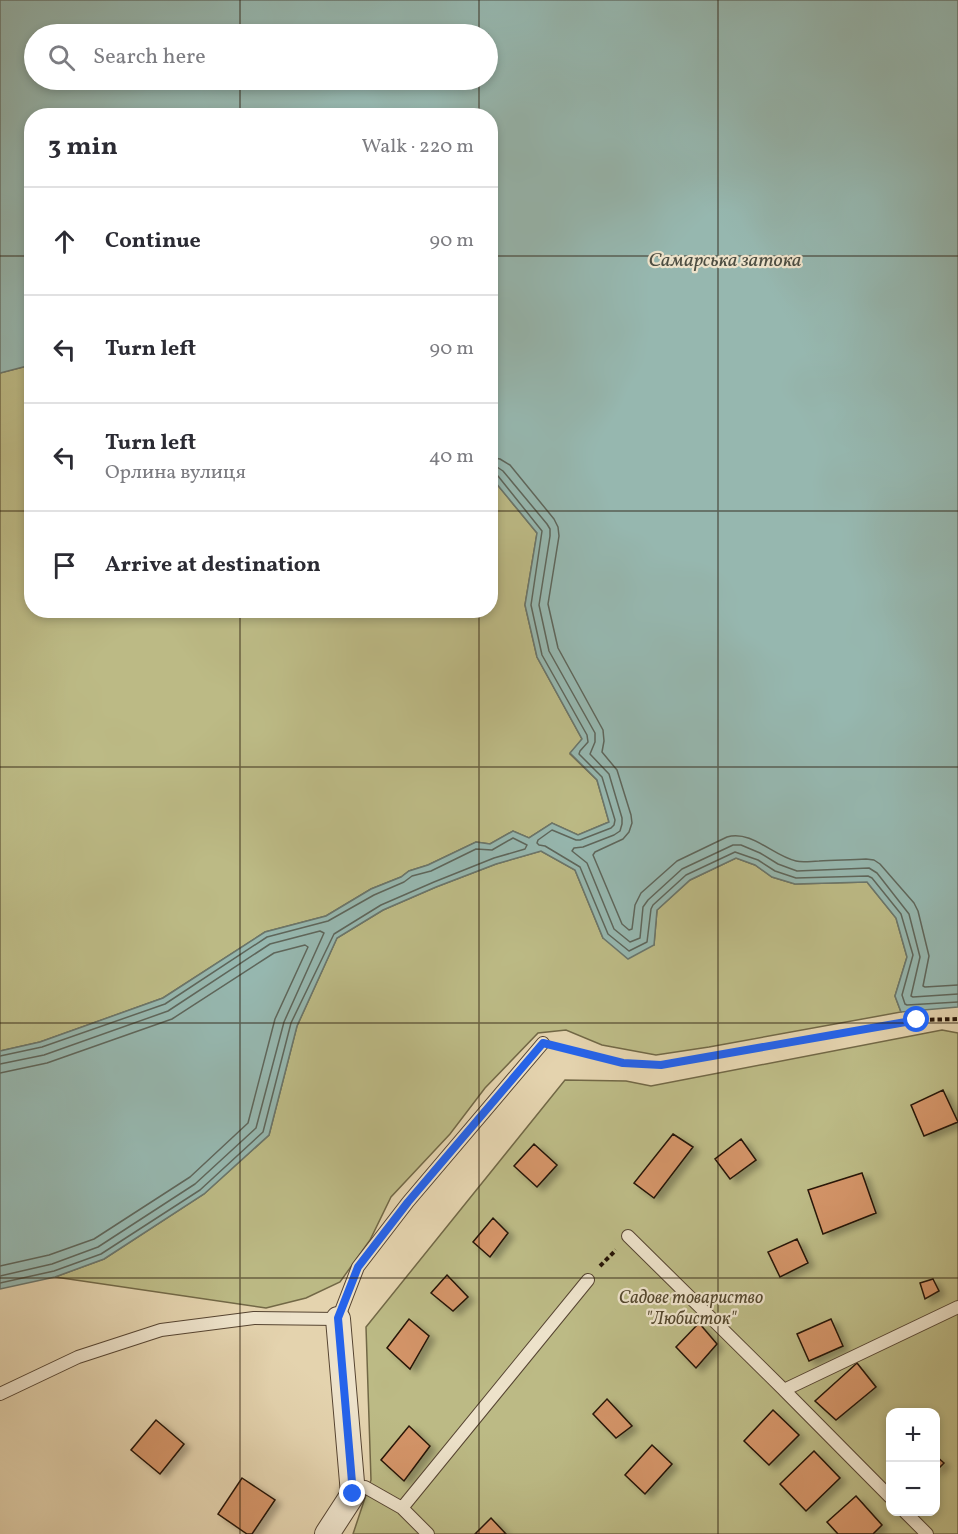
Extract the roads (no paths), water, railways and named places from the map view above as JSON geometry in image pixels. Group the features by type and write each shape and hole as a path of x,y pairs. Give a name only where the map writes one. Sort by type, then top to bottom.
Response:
{"street":[{"path":"327,1534 353,1494 338,1318"}],"lane":[{"path":"0,1394 78,1357 161,1330 254,1318 338,1318 358,1267 408,1202 543,1043"},
{"path":"628,1236 886,1492"},
{"path":"402,1508 588,1281"},
{"path":"784,1390 958,1307"},
{"path":"353,1494 365,1487 402,1508 428,1534"},
{"path":"909,1516 927,1534"}],"water":[{"name":"Самарська затока","path":"0,0 958,0 958,1007 901,1012 895,996 907,957 896,918 867,882 795,884 772,877 755,865 736,858 690,880 657,910 654,945 628,959 603,938 575,870 541,851 496,864 383,910 337,938 297,1026 269,1135 204,1194 104,1259 55,1277 0,1289 0,1051 40,1042 163,998 265,932 326,916 371,889 476,842 490,844 513,831 529,838 552,823 578,835 609,822 597,780 570,753 582,739 537,657 525,605 537,533 498,486 498,108 24,108 24,367 0,373"}],"park label":[{"name":"Садове товариство \"Любисток\"","path":"691,1308"}]}
